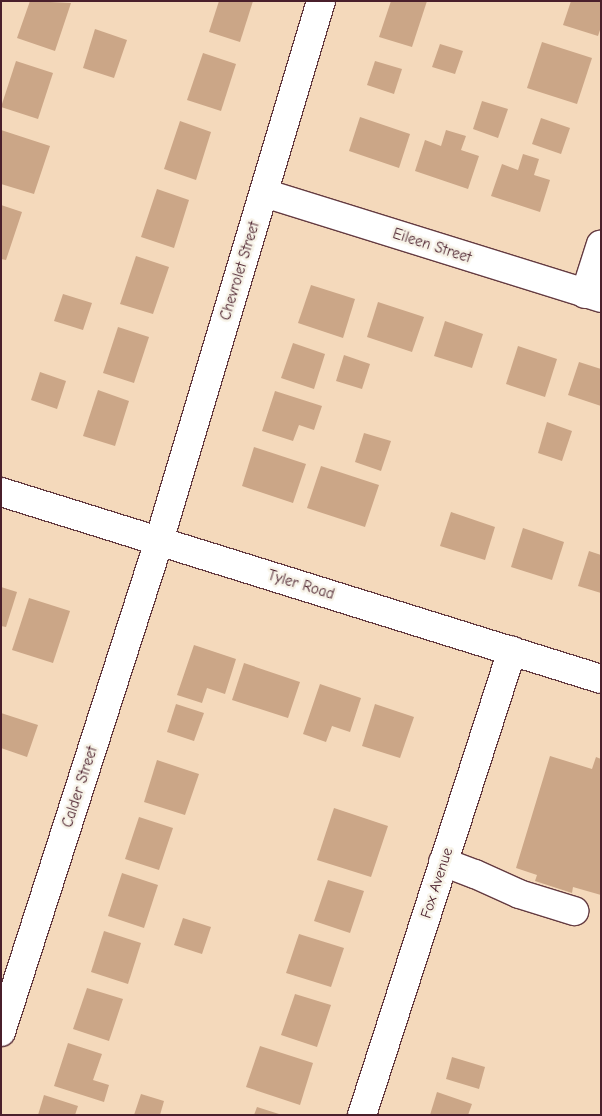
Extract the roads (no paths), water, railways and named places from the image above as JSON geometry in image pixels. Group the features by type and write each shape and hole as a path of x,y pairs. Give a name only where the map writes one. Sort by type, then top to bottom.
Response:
{"street":[{"name":"Chevrolet Street","path":"159,541 321,1"},
{"name":"Eileen Street","path":"264,193 593,296"},
{"path":"593,296 601,244"},
{"name":"Tyler Road","path":"1,492 601,678"},
{"name":"Calder Street","path":"1,1032 159,541"},
{"name":"Fox Avenue","path":"362,1115 512,651"},
{"path":"443,862 519,894 574,911"}]}
